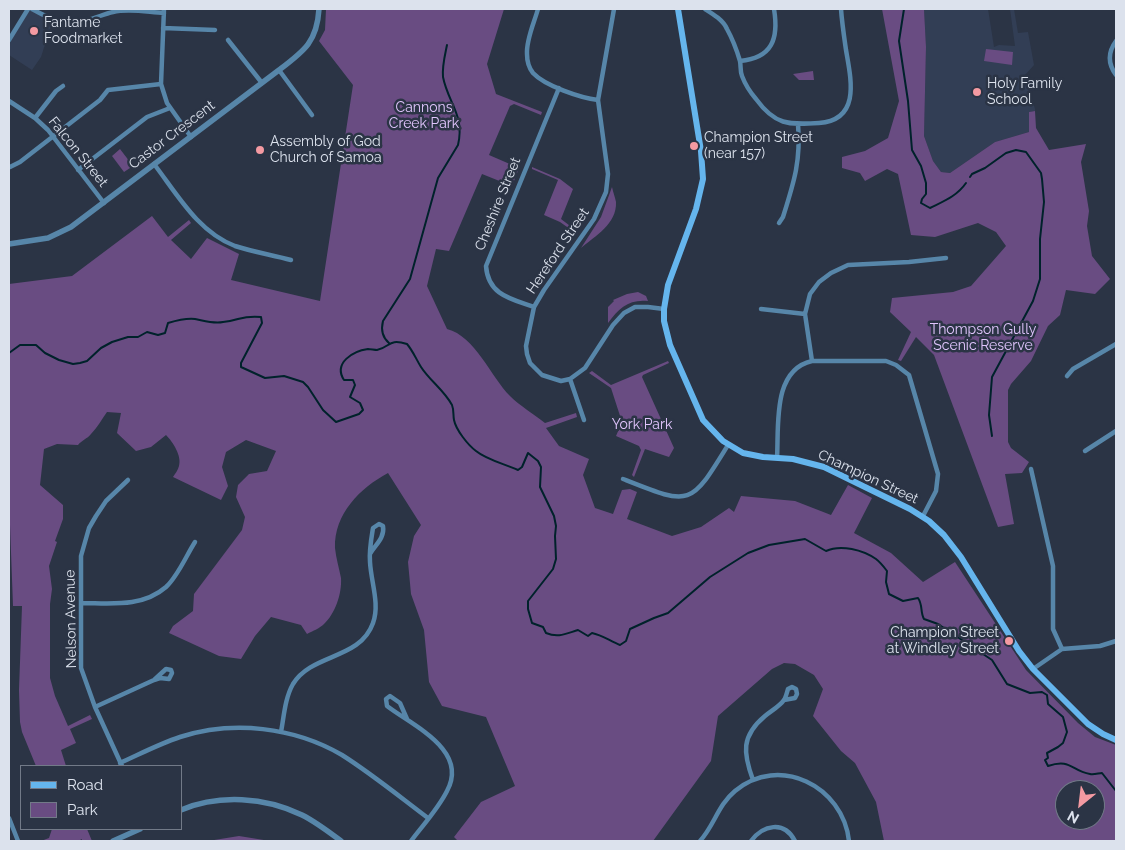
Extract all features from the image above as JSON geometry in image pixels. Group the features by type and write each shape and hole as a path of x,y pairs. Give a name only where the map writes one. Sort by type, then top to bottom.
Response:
{"main road":[{"name":"Champion Street","path":"678,9 701,151 703,179 696,209 668,285 664,309 666,335 697,409 707,425 728,445 752,455 793,459 824,467 922,516 952,544 1019,651 1033,669 1088,724 1116,740"}],"street":[{"path":"9,40 30,9 53,20 71,24 125,10 164,11 161,84 170,108 191,137"},
{"name":"Castor Crescent","path":"9,244 38,240 56,235 71,227 191,137 297,56 310,43 317,28 319,9"},
{"path":"538,9 527,46 528,62 533,72 542,80 559,88 598,100"},
{"name":"Hereford Street","path":"570,379 550,379 536,370 530,363 526,346 534,308 544,290 594,219 603,202 608,174 598,100 614,9"},
{"path":"705,9 716,16 727,28 740,61 741,74 750,92 765,112 779,121 798,124 835,119 845,109 850,98 852,86 842,26 842,9"},
{"path":"740,61 754,59 764,54 770,46 776,34 774,9"},
{"path":"163,28 215,30"},
{"path":"228,40 262,83"},
{"path":"1116,41 1112,46 1110,58 1112,69 1116,75"},
{"path":"279,70 312,115"},
{"path":"10,167 20,162 103,98 108,90 161,84"},
{"path":"34,118 56,90 63,86"},
{"name":"Cheshire Street","path":"534,308 507,298 496,291 490,282 486,266 559,88"},
{"name":"Falcon Street","path":"9,100 34,118 53,136 104,202"},
{"path":"78,170 147,117 170,108"},
{"path":"779,223 783,217 798,160 800,147 798,124"},
{"path":"154,164 193,216 216,236 242,248 291,260"},
{"path":"812,361 805,314 810,294 819,282 848,264 909,262 946,258"},
{"path":"584,420 570,379 585,368 613,325 624,313 635,308 664,309"},
{"path":"761,309 805,314"},
{"path":"1067,376 1073,369 1116,344"},
{"path":"776,458 780,398 787,378 794,369 812,361 886,361 896,365 909,375 938,474 936,491 922,516"},
{"path":"1085,451 1116,431"},
{"path":"624,479 666,496 678,498 688,496 701,486 728,445"},
{"path":"1031,469 1053,566 1053,629 1062,649"},
{"name":"Nelson Avenue","path":"121,765 80,668 82,556 89,528 96,516 106,502 128,480"},
{"path":"281,732 290,691 299,676 314,665 350,650 364,638 373,624 376,608 370,554 373,528 379,524 383,526 384,530 370,554"},
{"path":"81,602 129,603 149,598 166,587 195,542"},
{"path":"1033,669 1062,649 1100,646 1116,641"},
{"path":"95,707 154,680"},
{"path":"406,720 400,703 390,696 386,699 387,706 442,747 447,754 452,774 449,787 411,841"},
{"path":"753,780 746,758 748,738 756,724 784,700"},
{"path":"121,765 165,743 198,732 224,728 281,732 314,742 340,754 428,818"},
{"path":"700,841 724,803 736,790 753,780 771,776 801,779 821,789 841,813 847,828 849,841"},
{"path":"182,810 198,804 216,801 262,802 279,806 301,815 341,841"},
{"path":"9,818 18,841"},
{"path":"751,841 759,832 773,827 786,830 795,841"},
{"path":"113,841 138,830"}],"shaded area":[{"path":"28,9 53,20 41,57 32,70 9,55 9,40"},
{"name":"Holy Family School","path":"924,9 988,9 994,47 999,45 1015,46 1010,9 1014,9 1018,33 1028,32 1034,65 1025,75 1035,109 1035,111 1029,112 1029,132 995,142 950,173 941,172 933,161 924,136 926,47"}],"green space":[{"name":"Cannons Creek Park","path":"326,9 504,9 487,64 496,94 542,112 541,115 514,104 510,106 489,155 519,168 512,186 482,174 449,251 436,249 427,286 447,329 457,333 466,340 510,396 545,423 576,413 577,417 546,428 559,446 589,459 583,475 595,508 613,514 622,490 630,489 637,492 627,519 672,536 701,527 729,508 734,512 741,496 795,501 831,515 848,485 872,498 854,533 891,553 923,582 955,562 1026,670 1078,723 1095,737 1116,745 1116,841 884,841 876,802 855,763 841,751 813,716 823,689 814,675 795,664 784,663 772,669 718,716 711,761 653,841 458,841 454,837 481,802 515,786 486,717 442,706 429,682 424,630 411,594 408,562 414,536 421,525 388,473 359,494 344,513 339,524 335,548 341,578 340,591 337,603 328,620 307,634 301,625 271,617 255,636 241,659 219,656 169,633 173,626 193,611 194,594 242,530 245,517 236,497 238,485 249,474 267,471 276,451 246,440 226,452 222,467 228,486 221,500 173,477 180,462 174,445 166,435 151,447 136,451 117,433 121,413 107,412 93,432 78,445 57,444 44,449 40,485 63,505 63,519 49,566 52,589 50,604 50,678 55,696 68,726 90,715 92,719 70,729 76,743 61,750 66,765 36,765 22,732 20,722 19,690 22,606 13,606 9,498 9,284 72,276 152,216 168,237 189,220 191,223 171,240 191,259 207,238 239,254 231,280 320,301 353,85 319,41 325,30"},
{"name":"Thompson Gully Scenic Reserve","path":"882,9 924,9 926,47 924,136 933,161 941,172 950,173 995,142 1029,132 1029,112 1035,111 1036,128 1049,150 1086,144 1081,162 1089,211 1087,226 1092,256 1110,279 1095,294 1066,290 1060,315 1048,326 1031,361 1008,390 1008,442 1011,448 1029,462 1022,473 1005,474 1014,524 998,527 934,355 916,337 901,361 898,360 911,332 890,312 892,298 953,292 971,286 1006,246 996,232 978,223 935,237 911,235 898,174 887,169 865,181 860,173 842,168 842,157 865,151 888,138 899,101"},
{"path":"986,49 1013,52 1012,65 984,61"},
{"path":"813,71 814,80 799,80 793,74"},
{"path":"120,149 133,166 124,172 112,156"},
{"path":"532,167 560,179 573,189 561,219 578,232 577,234 560,222 544,215 558,180 532,169"},
{"path":"612,187 616,202 613,217 604,229 581,248 601,217"},
{"path":"638,292 646,296 648,301 630,303 616,313 608,323 608,307 613,300"},
{"name":"York Park","path":"668,361 669,363 642,377 674,448 669,457 645,449 634,477 632,475 641,450 639,446 616,436 622,422 611,388 589,373 592,371 611,385"},
{"path":"52,830 87,830 92,841 82,841 82,839 78,841 41,841 49,838"},
{"path":"239,836 270,841 208,841"}],"waterway":[{"path":"904,9 899,41 908,101 912,150 921,166 926,183 926,194 921,203 930,208 954,195 966,183"},
{"path":"389,343 383,333 383,321 410,279 438,178 458,145 460,135 458,117 443,77 447,45"},
{"path":"970,177 1006,153 1016,150 1026,152 1041,173 1044,202 1040,239 1040,279 1033,301 992,377 989,415 992,436"},
{"path":"9,353 20,345 36,345 45,353 73,364 87,361 101,348 112,342 128,337 138,337 147,332 158,335 165,333 168,323 175,321 192,319 220,323 246,317 261,317 262,323 241,363 241,367 265,378 284,376 303,382 323,410 336,422 359,414 363,410 360,403 350,397 355,385 353,380 344,380 341,374 341,368 346,359 356,352 368,349 382,349 393,342 407,344 421,367 449,400 453,407 457,428 473,448 485,457 518,470 522,467 528,453 538,461 541,467 540,487 554,516 556,526 556,559 553,569 528,601 528,609 532,623 543,627 546,633 558,635 578,630 588,636 592,633 596,634 620,645 626,641 630,629 668,613 710,577 748,553 769,545 805,539 826,551 838,548 852,549 876,559 887,571 886,582 889,594 903,601 918,598 924,619 938,624 992,660 1007,684 1030,693 1042,692 1047,695 1048,704 1063,717 1067,732 1063,743 1047,753 1048,758 1045,760 1048,766 1062,763 1090,774 1102,773 1116,791"}],"place":[{"name":"Fantame Foodmarket","path":"34,31"},
{"name":"Holy Family School","path":"977,92"},
{"name":"Champion Street (near 157)","path":"694,146"},
{"name":"Assembly of God Church of Samoa","path":"260,150"},
{"name":"Champion Street at Windley Street","path":"1009,641"}]}
